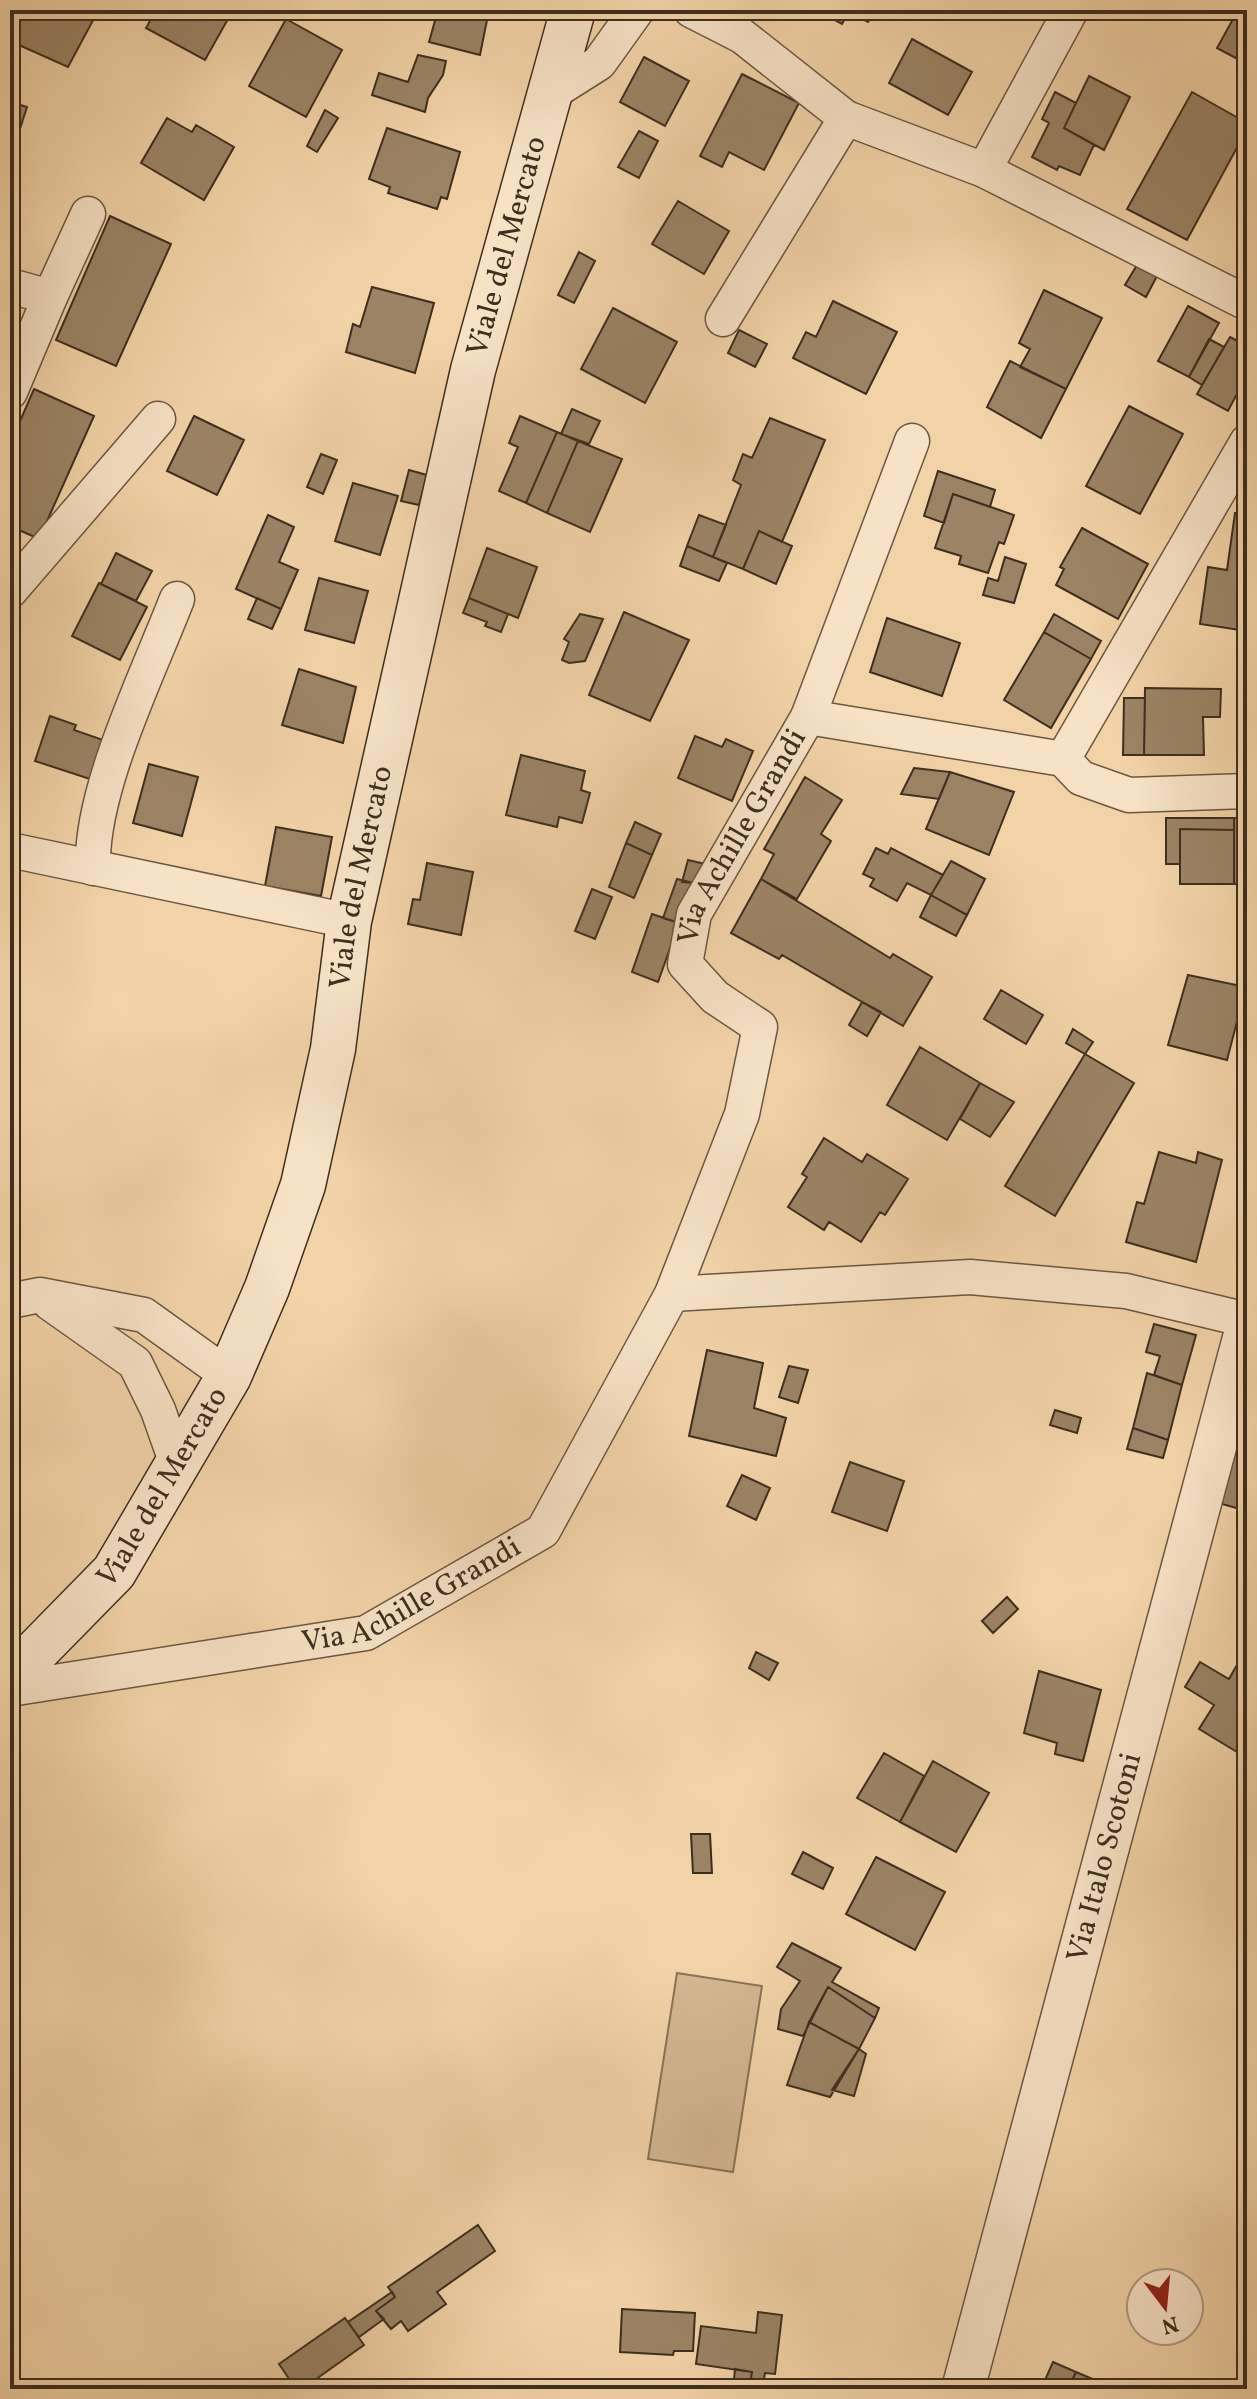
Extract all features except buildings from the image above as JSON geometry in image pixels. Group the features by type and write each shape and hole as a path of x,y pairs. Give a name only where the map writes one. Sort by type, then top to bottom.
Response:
{"main road":[{"name":"Viale del Mercato","path":"10,1678 114,1572 229,1376 267,1288 303,1185 333,1049 349,921 473,370 573,10"}],"street":[{"path":"550,94 599,63 637,10"},
{"path":"691,10 742,36 846,118 984,170 1247,303"},
{"path":"984,170 1071,10"},
{"path":"723,319 846,118"},
{"path":"10,392 88,214"},
{"path":"10,286 50,297"},
{"path":"10,591 158,419"},
{"name":"Via Achille Grandi","path":"10,1689 366,1633 543,1531 672,1294 742,1114 760,1027 715,997 685,964 694,914 808,717 912,441"},
{"path":"1063,759 1247,442"},
{"path":"93,868 92,844 104,788 177,599"},
{"name":"Via Achille Grandi","path":"808,717 1063,759 1081,778 1129,795 1247,791"},
{"path":"10,850 349,921"},
{"path":"672,1294 970,1277 1126,1291 1247,1320"},
{"path":"25,1298 144,1315 229,1376"},
{"path":"25,1298 135,1363 158,1410 177,1464"},
{"name":"Via Italo Scotoni","path":"963,2389 1247,1327"}],"shaded area":[{"path":"677,1973 762,1986 733,2172 648,2159"}]}
